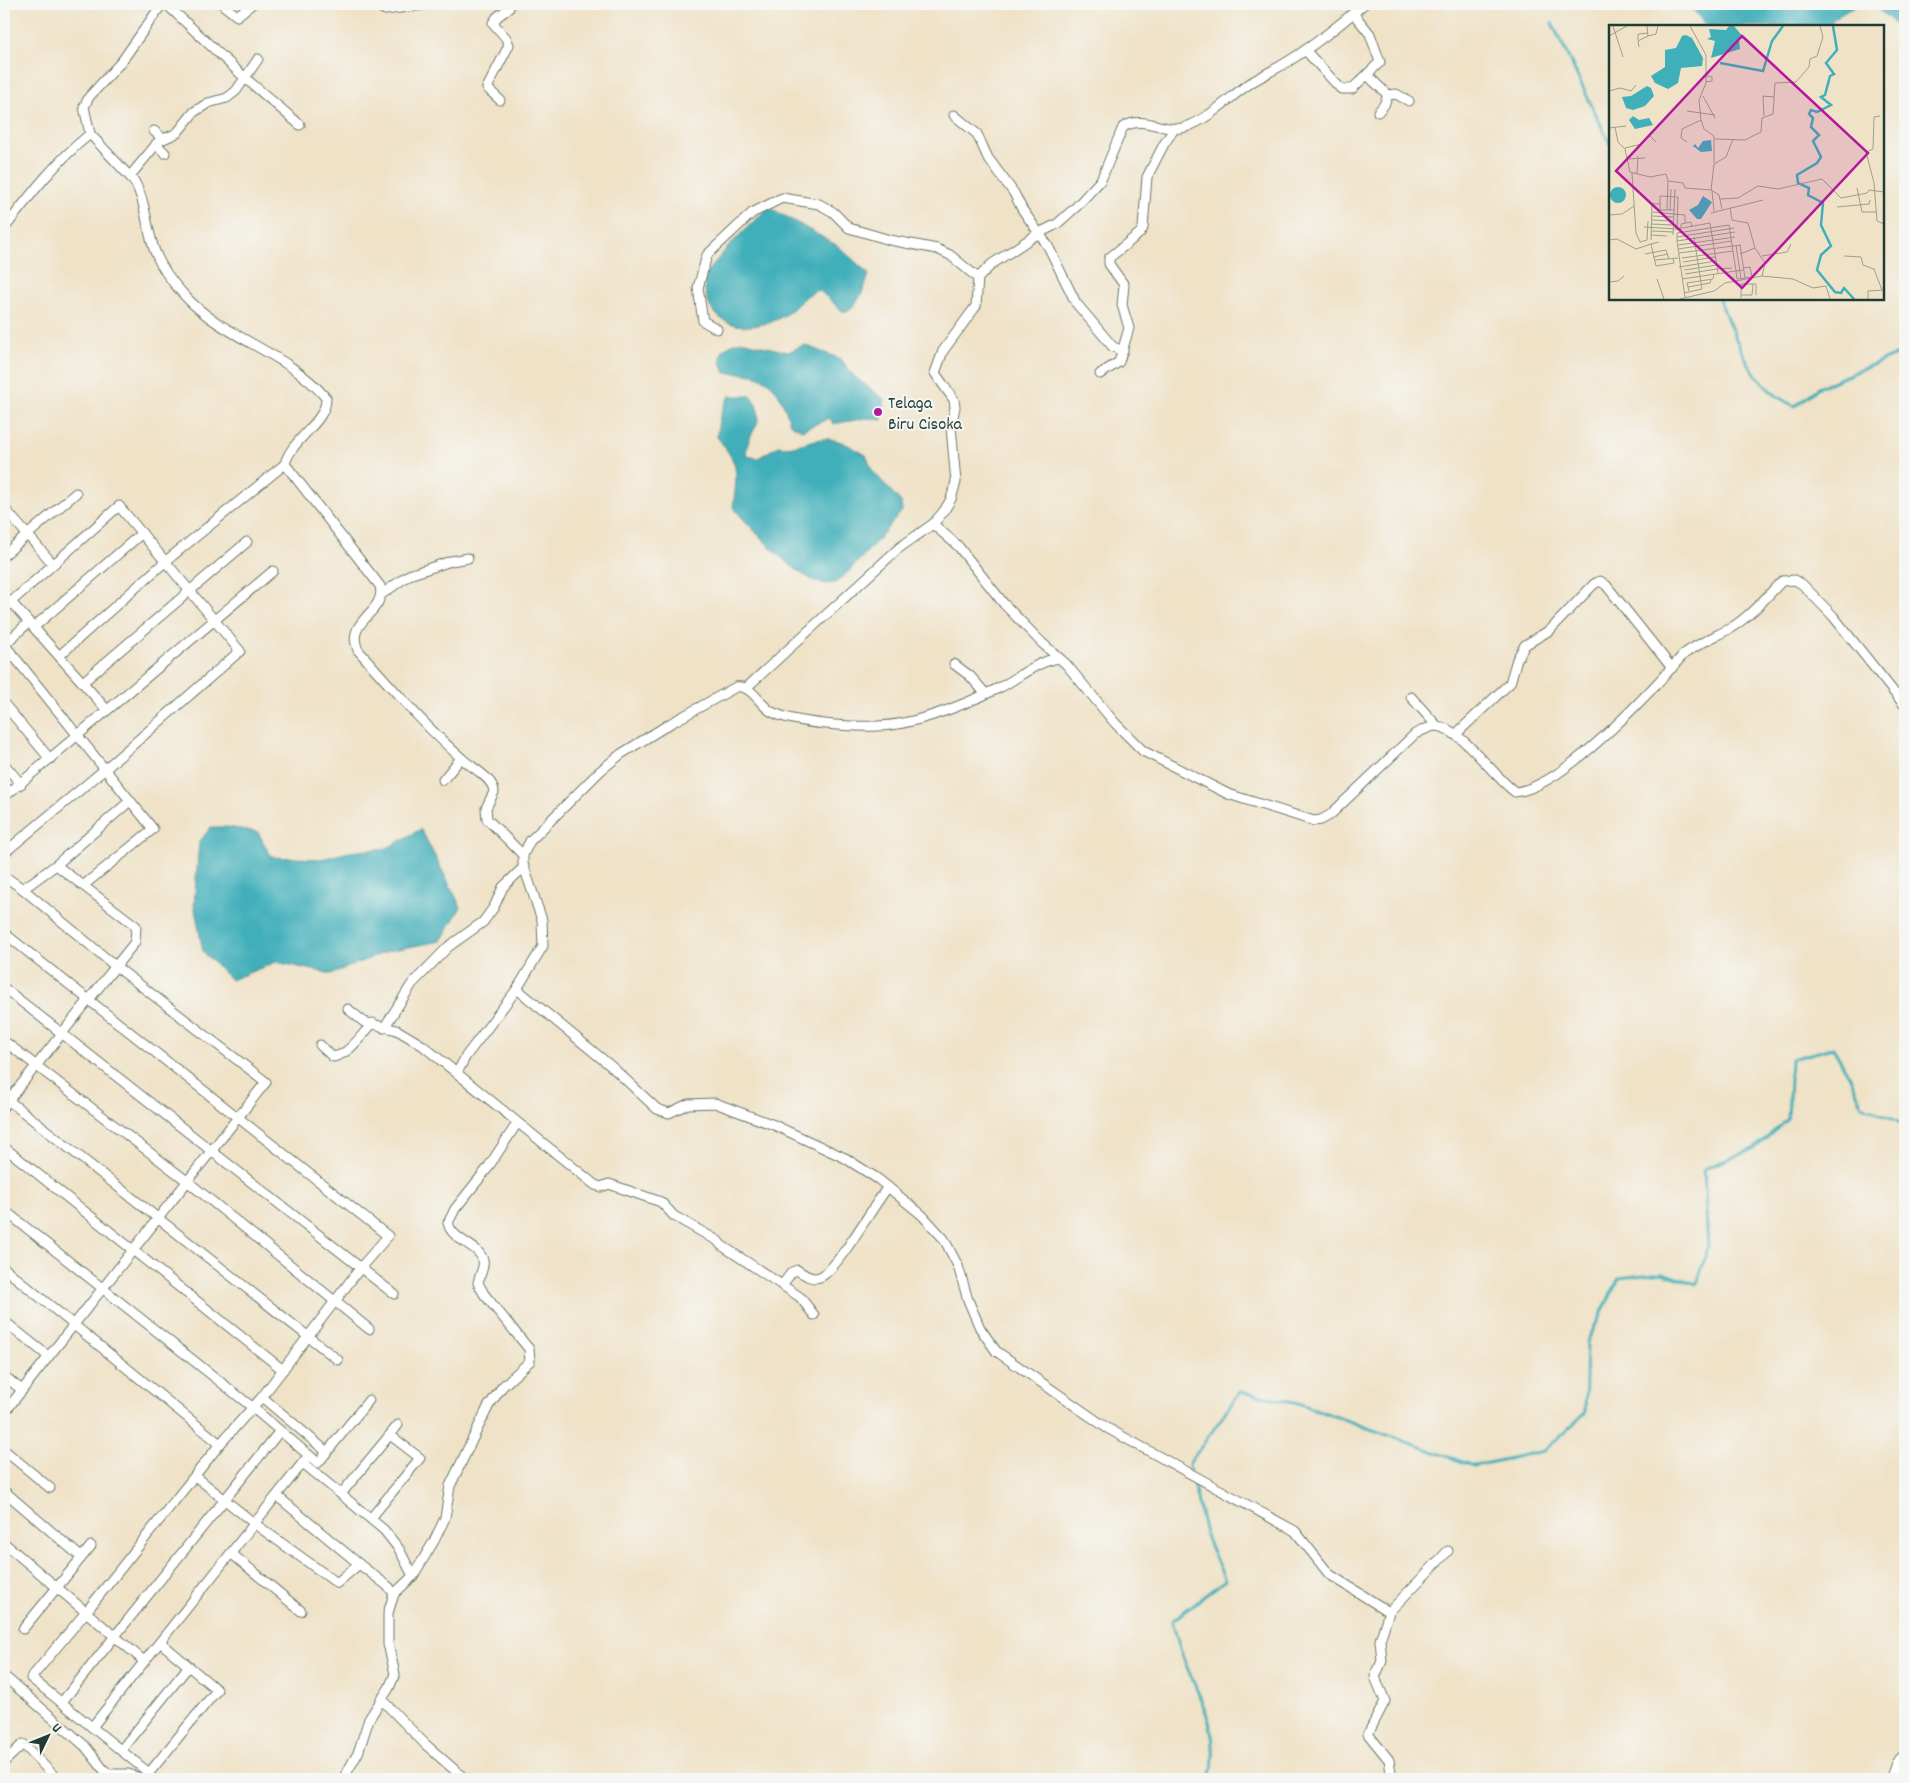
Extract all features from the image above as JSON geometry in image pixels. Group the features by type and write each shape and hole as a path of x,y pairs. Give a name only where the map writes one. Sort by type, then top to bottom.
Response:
{"street":[{"path":"59,656 166,561 285,464 288,453 324,410 326,405 326,398 288,364 223,328 185,296 164,270 155,253 139,191 130,176 90,134 84,107 89,96 122,61 164,4 300,125"},
{"path":"222,4 237,16 252,4"},
{"path":"375,4 385,10 430,4"},
{"path":"500,100 487,88 509,45 506,38 493,23 497,17 509,8 508,4"},
{"path":"746,688 891,555 922,530 933,524 952,499 956,482 950,427 955,407 954,400 937,379 937,365 947,345 976,306 978,278 992,264 1039,233 1057,224 1102,180 1123,127 1130,123 1143,121 1175,128 1185,127 1199,121 1251,82 1305,50 1364,4"},
{"path":"1305,50 1341,88 1352,89 1380,62 1380,58 1365,25 1354,13"},
{"path":"130,176 159,141 177,133 186,119 208,103 227,98 236,90 258,59"},
{"path":"1367,75 1388,95"},
{"path":"1388,95 1396,94 1408,101"},
{"path":"1378,112 1384,105 1388,95"},
{"path":"954,115 978,134 988,158 1039,233 1076,303 1108,342 1123,352"},
{"path":"1100,374 1119,362 1128,328 1122,305 1125,290 1108,260 1144,228 1147,177 1161,148 1175,128"},
{"path":"154,131 166,153"},
{"path":"4,229 44,177 67,152 90,134"},
{"path":"717,330 703,320 698,288 707,255 752,213 782,198 819,204 833,212 849,228 890,240 937,249 950,255 978,278"},
{"path":"285,464 380,586 382,594"},
{"path":"4,555 76,493"},
{"path":"4,852 104,770 240,651 120,506 11,602 106,710"},
{"path":"4,508 53,564"},
{"path":"933,524 958,546 1004,604 1066,664 1115,723 1137,746 1151,756 1228,794 1314,821 1321,820 1330,815 1415,734 1437,726"},
{"path":"84,885 153,829 4,645 142,533"},
{"path":"83,682 192,591 247,542"},
{"path":"468,558 450,561 409,575 382,594 378,602 358,626 354,634 354,641 358,650 404,700 461,758 492,785 494,792 486,808 487,819 523,855"},
{"path":"4,797 273,571"},
{"path":"1411,696 1437,726 1455,735 1508,787 1515,792 1525,791 1569,767 1699,643 1730,628 1747,616 1782,581 1795,580 1802,584 1833,616 1905,706"},
{"path":"1455,735 1510,684 1518,659 1526,645 1550,630 1594,584 1600,581 1606,585 1672,668"},
{"path":"458,1071 466,1056 517,989 538,957 543,941 542,920 524,867 523,855 530,841 562,807 621,754 736,687 746,688 773,713 834,725 878,726 910,722 986,693 1048,660 1059,658"},
{"path":"954,664 970,676 986,693"},
{"path":"4,704 50,759"},
{"path":"443,780 461,758"},
{"path":"4,764 21,784"},
{"path":"23,889 56,865 130,801"},
{"path":"56,865 136,926 135,942 114,965 90,1000 5,1101 158,1218 338,1360"},
{"path":"384,1028 412,984 448,948 484,922 494,908 504,887 524,867"},
{"path":"4,876 23,889 114,965 266,1082 186,1181 75,1326 48,1356 4,1413"},
{"path":"4,933 388,1236 361,1267 262,1397 220,1444 31,1678 149,1773 217,1690 160,1642"},
{"path":"4,988 394,1294"},
{"path":"517,989 612,1067 656,1110 669,1113 688,1104 715,1102 774,1125 845,1158 888,1187 922,1215 944,1239 958,1266 968,1300 980,1328 996,1351 1107,1428 1206,1484 1295,1531 1329,1574 1389,1612"},
{"path":"348,1009 364,1022 397,1030 422,1044 458,1071 516,1122 595,1185 601,1187 609,1184 661,1202 674,1216 718,1241 720,1245 800,1297 814,1315"},
{"path":"320,1045 333,1056 338,1056 346,1051 373,1023"},
{"path":"4,1041 186,1181 369,1329"},
{"path":"343,1779 358,1753 369,1719 394,1674 388,1644 388,1613 394,1594 413,1576 445,1518 450,1486 488,1407 502,1387 530,1361 529,1349 489,1301 478,1283 483,1264 481,1257 453,1233 448,1224 456,1209 512,1132 516,1122"},
{"path":"4,1147 283,1370"},
{"path":"782,1285 792,1272 797,1270 810,1278 822,1276 840,1257 888,1187"},
{"path":"4,1210 252,1407 341,1494 384,1530 399,1549 413,1576"},
{"path":"4,1268 220,1444"},
{"path":"4,1321 48,1356"},
{"path":"4,1376 22,1390"},
{"path":"262,1397 327,1452"},
{"path":"306,1459 318,1463 369,1400"},
{"path":"341,1494 398,1425"},
{"path":"62,1702 279,1432"},
{"path":"371,1518 420,1458 390,1435"},
{"path":"4,1450 50,1488"},
{"path":"92,1726 232,1554 306,1459"},
{"path":"195,1476 255,1524 338,1584 359,1564"},
{"path":"4,1491 80,1558"},
{"path":"277,1496 389,1587 394,1594"},
{"path":"4,1543 56,1590 86,1612 144,1661"},
{"path":"23,1629 91,1546"},
{"path":"1392,1779 1390,1763 1368,1734 1386,1701 1375,1677 1382,1661 1380,1640 1389,1612 1448,1550"},
{"path":"232,1554 300,1611"},
{"path":"121,1750 188,1667"},
{"path":"4,1676 85,1746 103,1770 110,1774 128,1774 143,1779"},
{"path":"381,1699 425,1744 465,1779"},
{"path":"4,1762 23,1744 54,1776 44,1779"},
{"path":"1890,1779 1896,1762 1900,1758 1905,1757"}],"water":[{"path":"1689,4 1859,4 1833,19 1830,25 1705,25"},
{"path":"1872,4 1905,4 1905,15 1900,28"},
{"path":"769,207 838,246 869,274 862,294 849,311 842,311 819,290 810,294 785,315 758,325 748,326 729,323 713,311 707,300 703,278 734,241"},
{"name":"Telaga Biru Cisoka","path":"741,341 788,352 804,345 841,359 854,376 885,400 882,420 867,418 833,424 830,418 802,430 790,424 781,398 769,383 752,375 725,373 721,361 722,352 734,343"},
{"name":"Telaga Biru Cisoka","path":"730,396 751,396 756,406 758,420 747,446 746,456 758,458 778,446 785,447 822,439 839,441 866,455 872,470 901,502 902,511 840,580 834,583 822,583 809,578 794,568 733,508 736,470 725,447 717,437 720,415"},
{"path":"211,827 228,827 258,832 271,857 321,859 349,852 387,848 421,829 461,907 441,941 388,951 331,974 276,962 231,980 203,952 194,904 199,842"}],"waterway":[{"path":"1552,23 1609,142"},
{"path":"1719,300 1739,346 1756,375 1780,398 1795,406 1820,387 1905,351"},
{"path":"1190,1471 1189,1464 1240,1392 1295,1402 1474,1466 1544,1451 1585,1413 1587,1342 1619,1278 1662,1273 1697,1284 1708,1248 1704,1169 1755,1148 1788,1119 1791,1059 1833,1048 1850,1077 1862,1105 1905,1125"},
{"path":"1192,1477 1205,1534 1225,1580 1172,1621 1182,1655 1211,1729 1213,1761 1210,1779"}],"place":[{"name":"Telaga Biru Cisoka","path":"878,412"}]}
